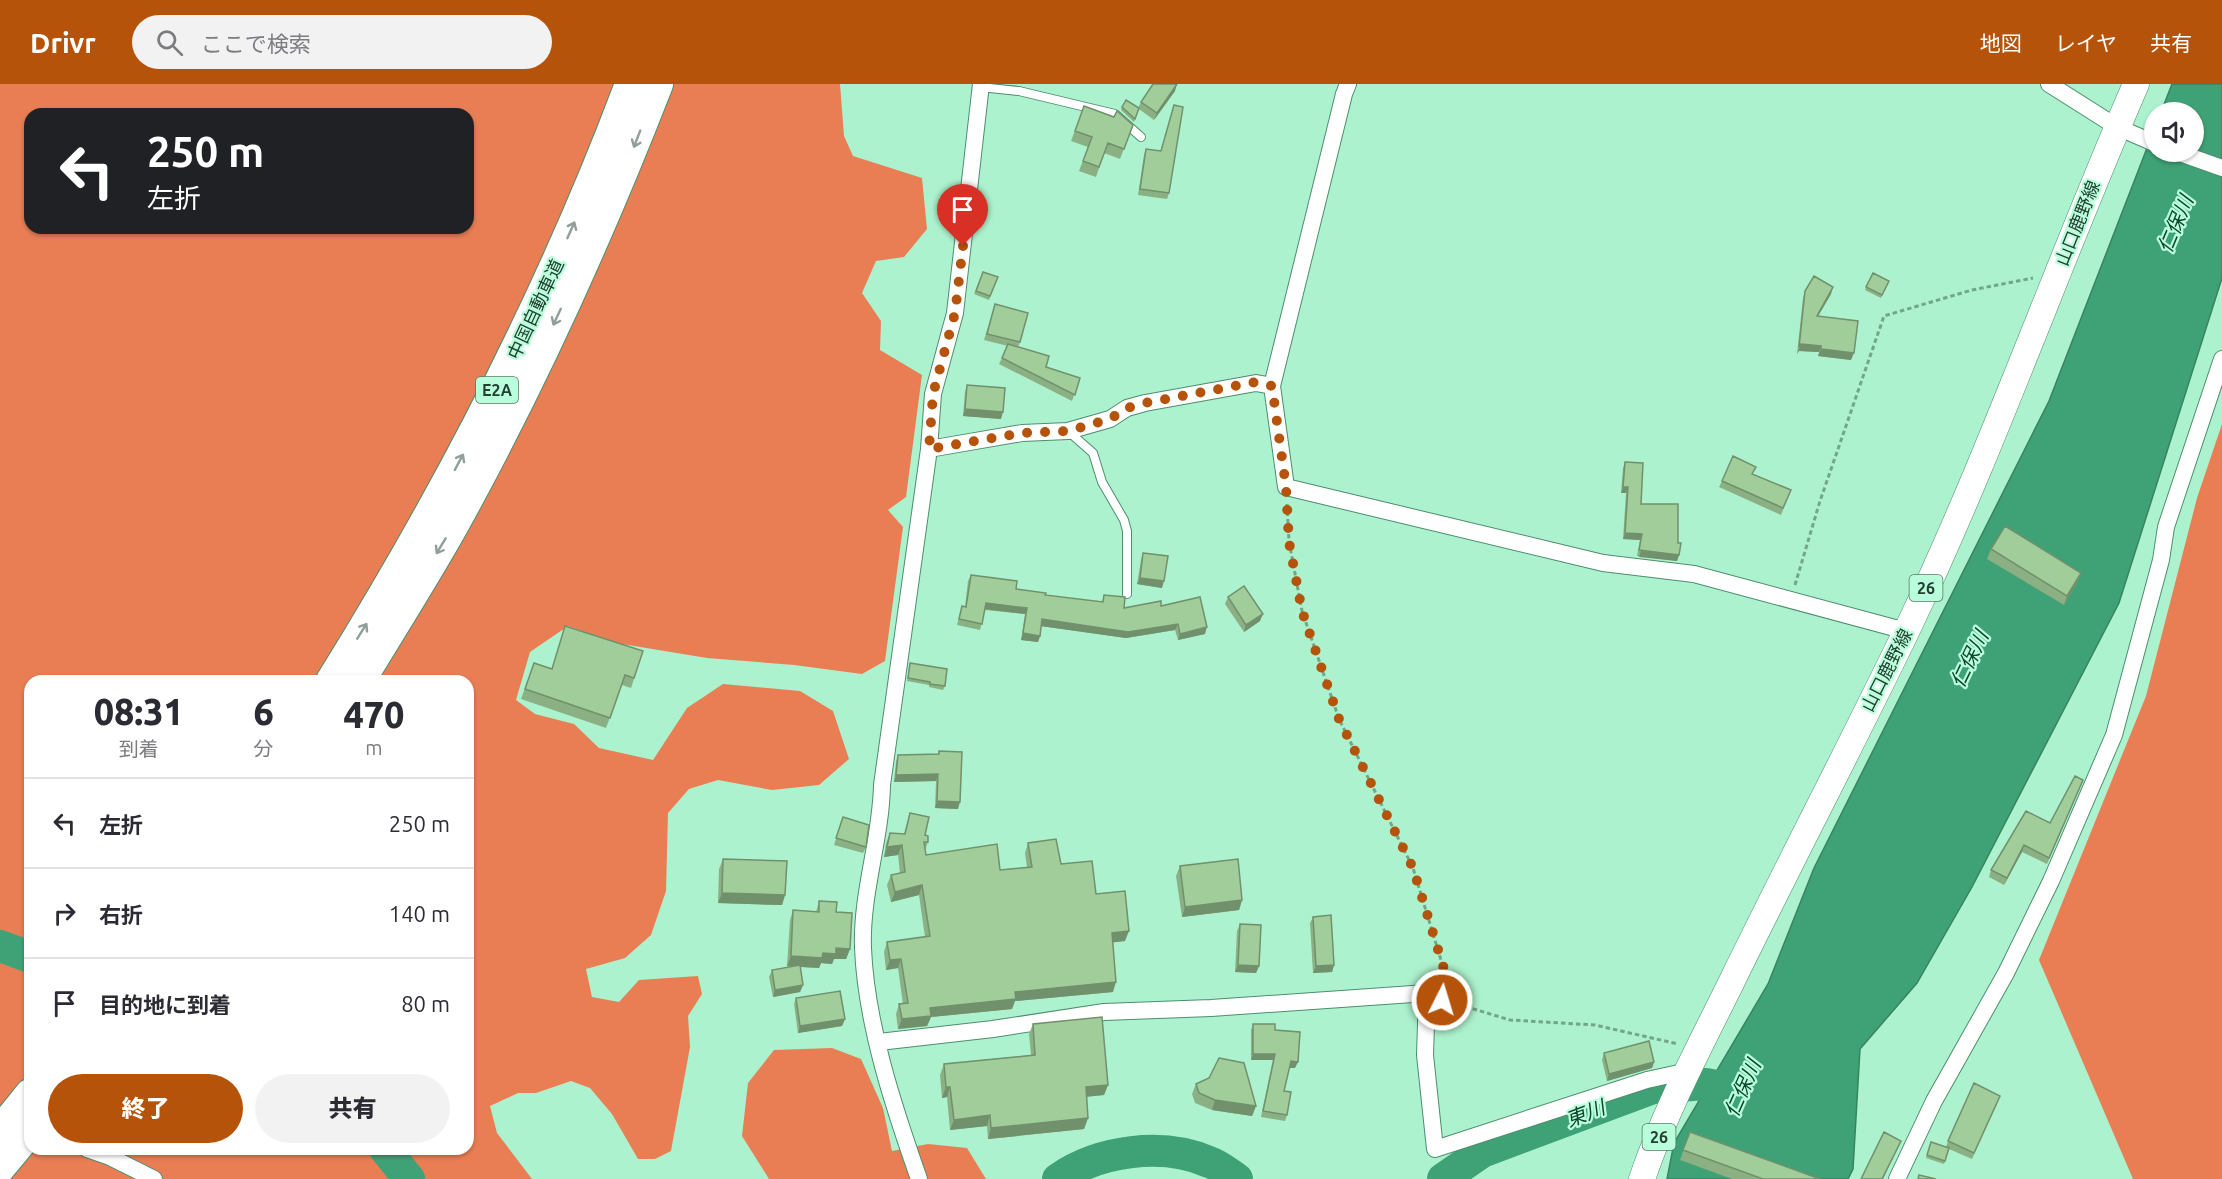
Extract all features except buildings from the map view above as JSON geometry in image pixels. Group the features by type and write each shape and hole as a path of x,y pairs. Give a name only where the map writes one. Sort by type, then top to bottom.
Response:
{"highway":[{"name":"中国自動車道","path":"335,675 429,518 500,385 603,157 630,84"},
{"name":"中国自動車道","path":"364,675 455,522 519,399 626,166 658,84"},
{"path":"0,1131 24,1101"},
{"path":"0,1168 24,1139"}],"main road":[{"name":"山口鹿野線","path":"1642,1179 1683,1081 1906,631 1992,440 2057,273 2136,84"}],"street":[{"path":"1348,84 1272,386 1286,487 1603,563 1694,573 1906,631"},
{"path":"2049,84 2117,127 2144,139"},
{"path":"919,1179 897,1118 879,1042 863,949 865,907 881,820 882,785 929,449 933,394 955,313 980,86"},
{"path":"2204,162 2222,168"},
{"path":"1897,1179 1934,1101 2015,955 2051,881 2114,735 2161,560 2166,527 2222,359"},
{"path":"929,449 1022,433 1068,431 1110,419 1127,408 1145,403 1256,382 1272,386"},
{"path":"879,1042 993,1029 1104,1012 1211,1008 1427,993 1425,1055 1435,1149 1647,1080 1683,1081"},
{"path":"104,1155 154,1179"}],"lane":[{"path":"980,86 1020,91 1115,114 1141,137"},
{"path":"1068,431 1093,453 1102,482 1124,520 1127,531 1127,594"}],"path":[{"path":"1790,601 1820,501 1884,316 1972,290 2057,273"},
{"path":"1286,487 1289,542 1302,611 1339,719 1413,868 1444,969 1442,1000 1510,1020 1595,1025 1699,1048"}],"shaded area":[{"path":"0,84 840,84 844,136 853,156 922,178 927,229 904,257 876,261 862,293 881,321 880,350 922,375 906,497 888,510 903,527 885,661 862,674 794,665 707,658 616,643 568,626 530,652 516,700 535,714 574,724 599,748 653,760 687,708 723,684 800,691 833,711 849,759 819,785 772,790 718,780 689,789 668,813 666,891 651,935 625,958 586,969 592,997 619,1002 639,980 698,976 702,994 688,1016 690,1047 671,1151 655,1159 638,1159 612,1114 590,1088 571,1081 536,1093 518,1093 490,1106 497,1133 532,1179 0,1179"},
{"path":"2222,424 2222,1179 2133,1179 2039,960 2146,696 2197,498"},
{"path":"832,1048 861,1059 883,1108 892,1151 928,1144 967,1148 986,1179 769,1179 742,1136 748,1083 774,1050"}],"water":[{"name":"仁保川","path":"2172,84 2222,84 2222,278 2119,603 1972,887 1917,983 1860,1049 1853,1169 1848,1179 1667,1179 1674,1143 1768,984 1814,868 2049,401 2144,156 2144,162 2204,162 2204,102 2165,102"}],"waterway":[{"name":"東川","path":"0,946 24,955"},
{"name":"東川","path":"1443,1179 1482,1152 1653,1088 1706,1084 1737,1090"},
{"name":"東川","path":"1058,1179 1092,1161 1132,1152 1152,1151 1191,1156 1216,1165 1237,1179"},
{"name":"東川","path":"390,1155 409,1179"}],"route":[{"path":"963,246 955,313 933,394 929,449 1022,433 1068,431 1110,419 1127,408 1145,403 1256,382 1272,386 1286,487 1289,542 1302,611 1339,719 1413,868 1430,916 1444,969 1442,1000"}]}
